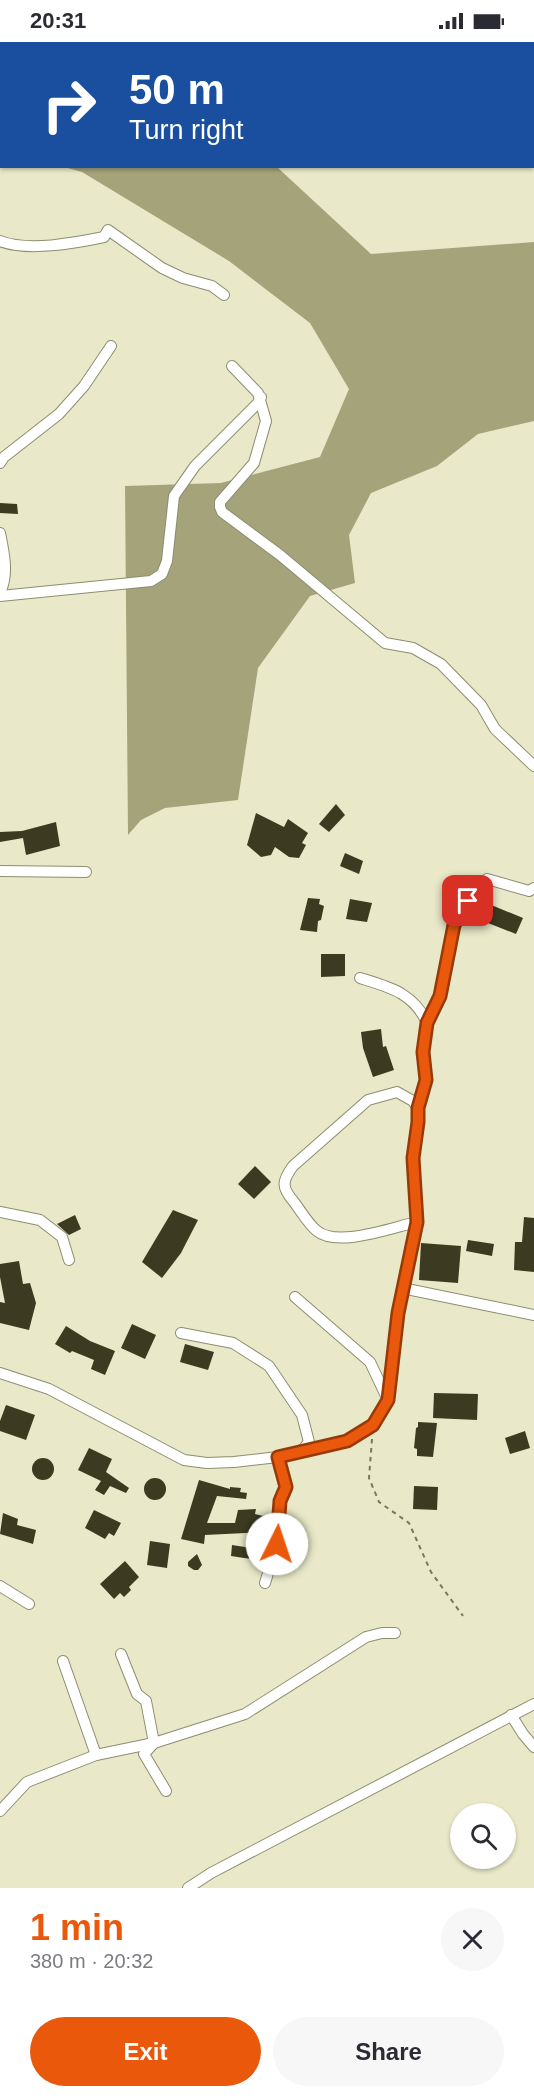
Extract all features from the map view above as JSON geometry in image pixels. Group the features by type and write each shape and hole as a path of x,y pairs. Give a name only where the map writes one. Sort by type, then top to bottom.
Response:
{"street":[{"path":"0,241 24,247 76,242 104,237 108,230 162,268 183,278 212,286 224,295"},
{"path":"0,463 4,457 59,414 84,386 111,346"},
{"path":"232,366 261,397 266,421 254,463 220,502 222,512 280,555 385,643 413,648 441,664 481,705 495,729 534,766"},
{"path":"0,533 6,563 5,580 0,595 151,580 162,574 166,561 174,496 195,466 258,403 261,397"},
{"path":"0,871 86,872"},
{"path":"0,1372 49,1389 184,1460 207,1463 234,1462 300,1453 347,1441 373,1425 388,1400 402,1288 417,1222 413,1158 418,1108 426,1080 423,1052 427,1023 440,996 454,925 468,901 487,879 529,891 534,888"},
{"path":"360,978 401,992 422,1010 427,1023"},
{"path":"417,1222 345,1238 331,1237 318,1232 285,1192 285,1177 293,1166 368,1100 397,1092 413,1101 418,1108"},
{"path":"0,1212 40,1220 62,1237 69,1260"},
{"path":"402,1288 534,1316"},
{"path":"295,1297 370,1362 388,1400"},
{"path":"181,1333 233,1343 269,1366 302,1415 309,1442 300,1453"},
{"path":"265,1583 277,1544 280,1501 286,1487 278,1457"},
{"path":"0,1587 29,1604"},
{"path":"0,1810 27,1782 96,1755 154,1743 245,1714 366,1637 395,1633"},
{"path":"121,1654 136,1694 146,1701 154,1743"},
{"path":"63,1660 96,1755"},
{"path":"188,1888 211,1873 534,1704"},
{"path":"511,1715 534,1747"},
{"path":"154,1743 144,1754 166,1791"}],"path":[{"path":"373,1425 369,1478 379,1502 409,1523 431,1572 464,1616"}],"shaded area":[{"path":"68,168 278,168 371,254 534,242 534,421 478,434 437,466 371,493 349,535 355,583 310,596 258,668 238,800 165,808 141,820 128,835 125,486 221,483 320,457 349,389 310,323 229,261 82,172"}],"building":[{"path":"0,503 17,504 18,514 0,513"},
{"path":"336,804 345,815 329,832 319,824"},
{"path":"256,813 284,827 288,819 308,833 302,843 306,845 299,858 289,857 275,847 271,855 261,857 247,845"},
{"path":"56,822 60,846 26,855 23,838 0,842 0,832 22,831"},
{"path":"345,853 363,861 359,874 340,866"},
{"path":"308,898 320,899 319,904 324,906 321,920 318,921 317,932 300,930"},
{"path":"350,899 372,903 367,922 346,919"},
{"path":"484,902 523,918 516,934 478,919"},
{"path":"321,954 345,954 345,976 321,977"},
{"path":"381,1029 383,1047 386,1046 394,1070 373,1077 363,1048 361,1032"},
{"path":"255,1166 271,1182 254,1199 238,1184"},
{"path":"173,1210 198,1220 181,1253 162,1278 142,1262"},
{"path":"75,1215 81,1229 69,1235 57,1224"},
{"path":"524,1217 534,1218 534,1272 514,1270 515,1242 522,1242"},
{"path":"468,1240 494,1244 492,1256 466,1251"},
{"path":"421,1243 461,1246 458,1283 419,1280"},
{"path":"19,1261 23,1284 30,1283 36,1303 29,1330 0,1323 0,1302 5,1303 0,1264"},
{"path":"132,1324 156,1335 145,1359 121,1348"},
{"path":"66,1326 90,1341 115,1351 105,1375 91,1369 94,1360 72,1351 70,1353 55,1344"},
{"path":"185,1344 214,1352 208,1370 180,1362"},
{"path":"434,1393 478,1394 477,1420 433,1418"},
{"path":"6,1405 35,1415 26,1440 0,1431 0,1421"},
{"path":"418,1422 437,1423 433,1457 417,1456 417,1449 414,1448"},
{"path":"525,1431 530,1448 510,1454 505,1438"},
{"path":"89,1448 112,1459 106,1472 129,1488 126,1493 110,1486 104,1495 95,1490 101,1481 78,1470"},
{"path":"43,1458 51,1461 54,1469 51,1477 43,1480 35,1477 32,1469 35,1461"},
{"path":"155,1478 163,1481 166,1489 163,1497 155,1500 147,1497 144,1489 147,1481"},
{"path":"199,1480 230,1489 230,1487 241,1488 240,1492 247,1493 246,1499 217,1496 207,1523 235,1523 238,1510 256,1509 255,1514 267,1517 267,1532 205,1535 204,1544 181,1539"},
{"path":"414,1486 438,1487 437,1510 413,1509"},
{"path":"94,1510 121,1523 114,1536 109,1533 105,1539 85,1528"},
{"path":"3,1513 18,1519 17,1525 36,1530 33,1544 0,1534"},
{"path":"150,1541 170,1544 167,1568 147,1565"},
{"path":"232,1545 267,1550 262,1560 244,1558 231,1556"},
{"path":"197,1554 202,1565 198,1570 194,1570 188,1566 188,1562"},
{"path":"125,1561 139,1577 129,1587 131,1590 124,1597 120,1593 114,1599 100,1584"}],"route":[{"path":"277,1544 280,1501 286,1487 278,1457 347,1441 373,1425 388,1400 402,1288 415,1239 417,1222 413,1158 418,1108 426,1080 423,1052 427,1023 440,996 454,925 468,901"}]}
